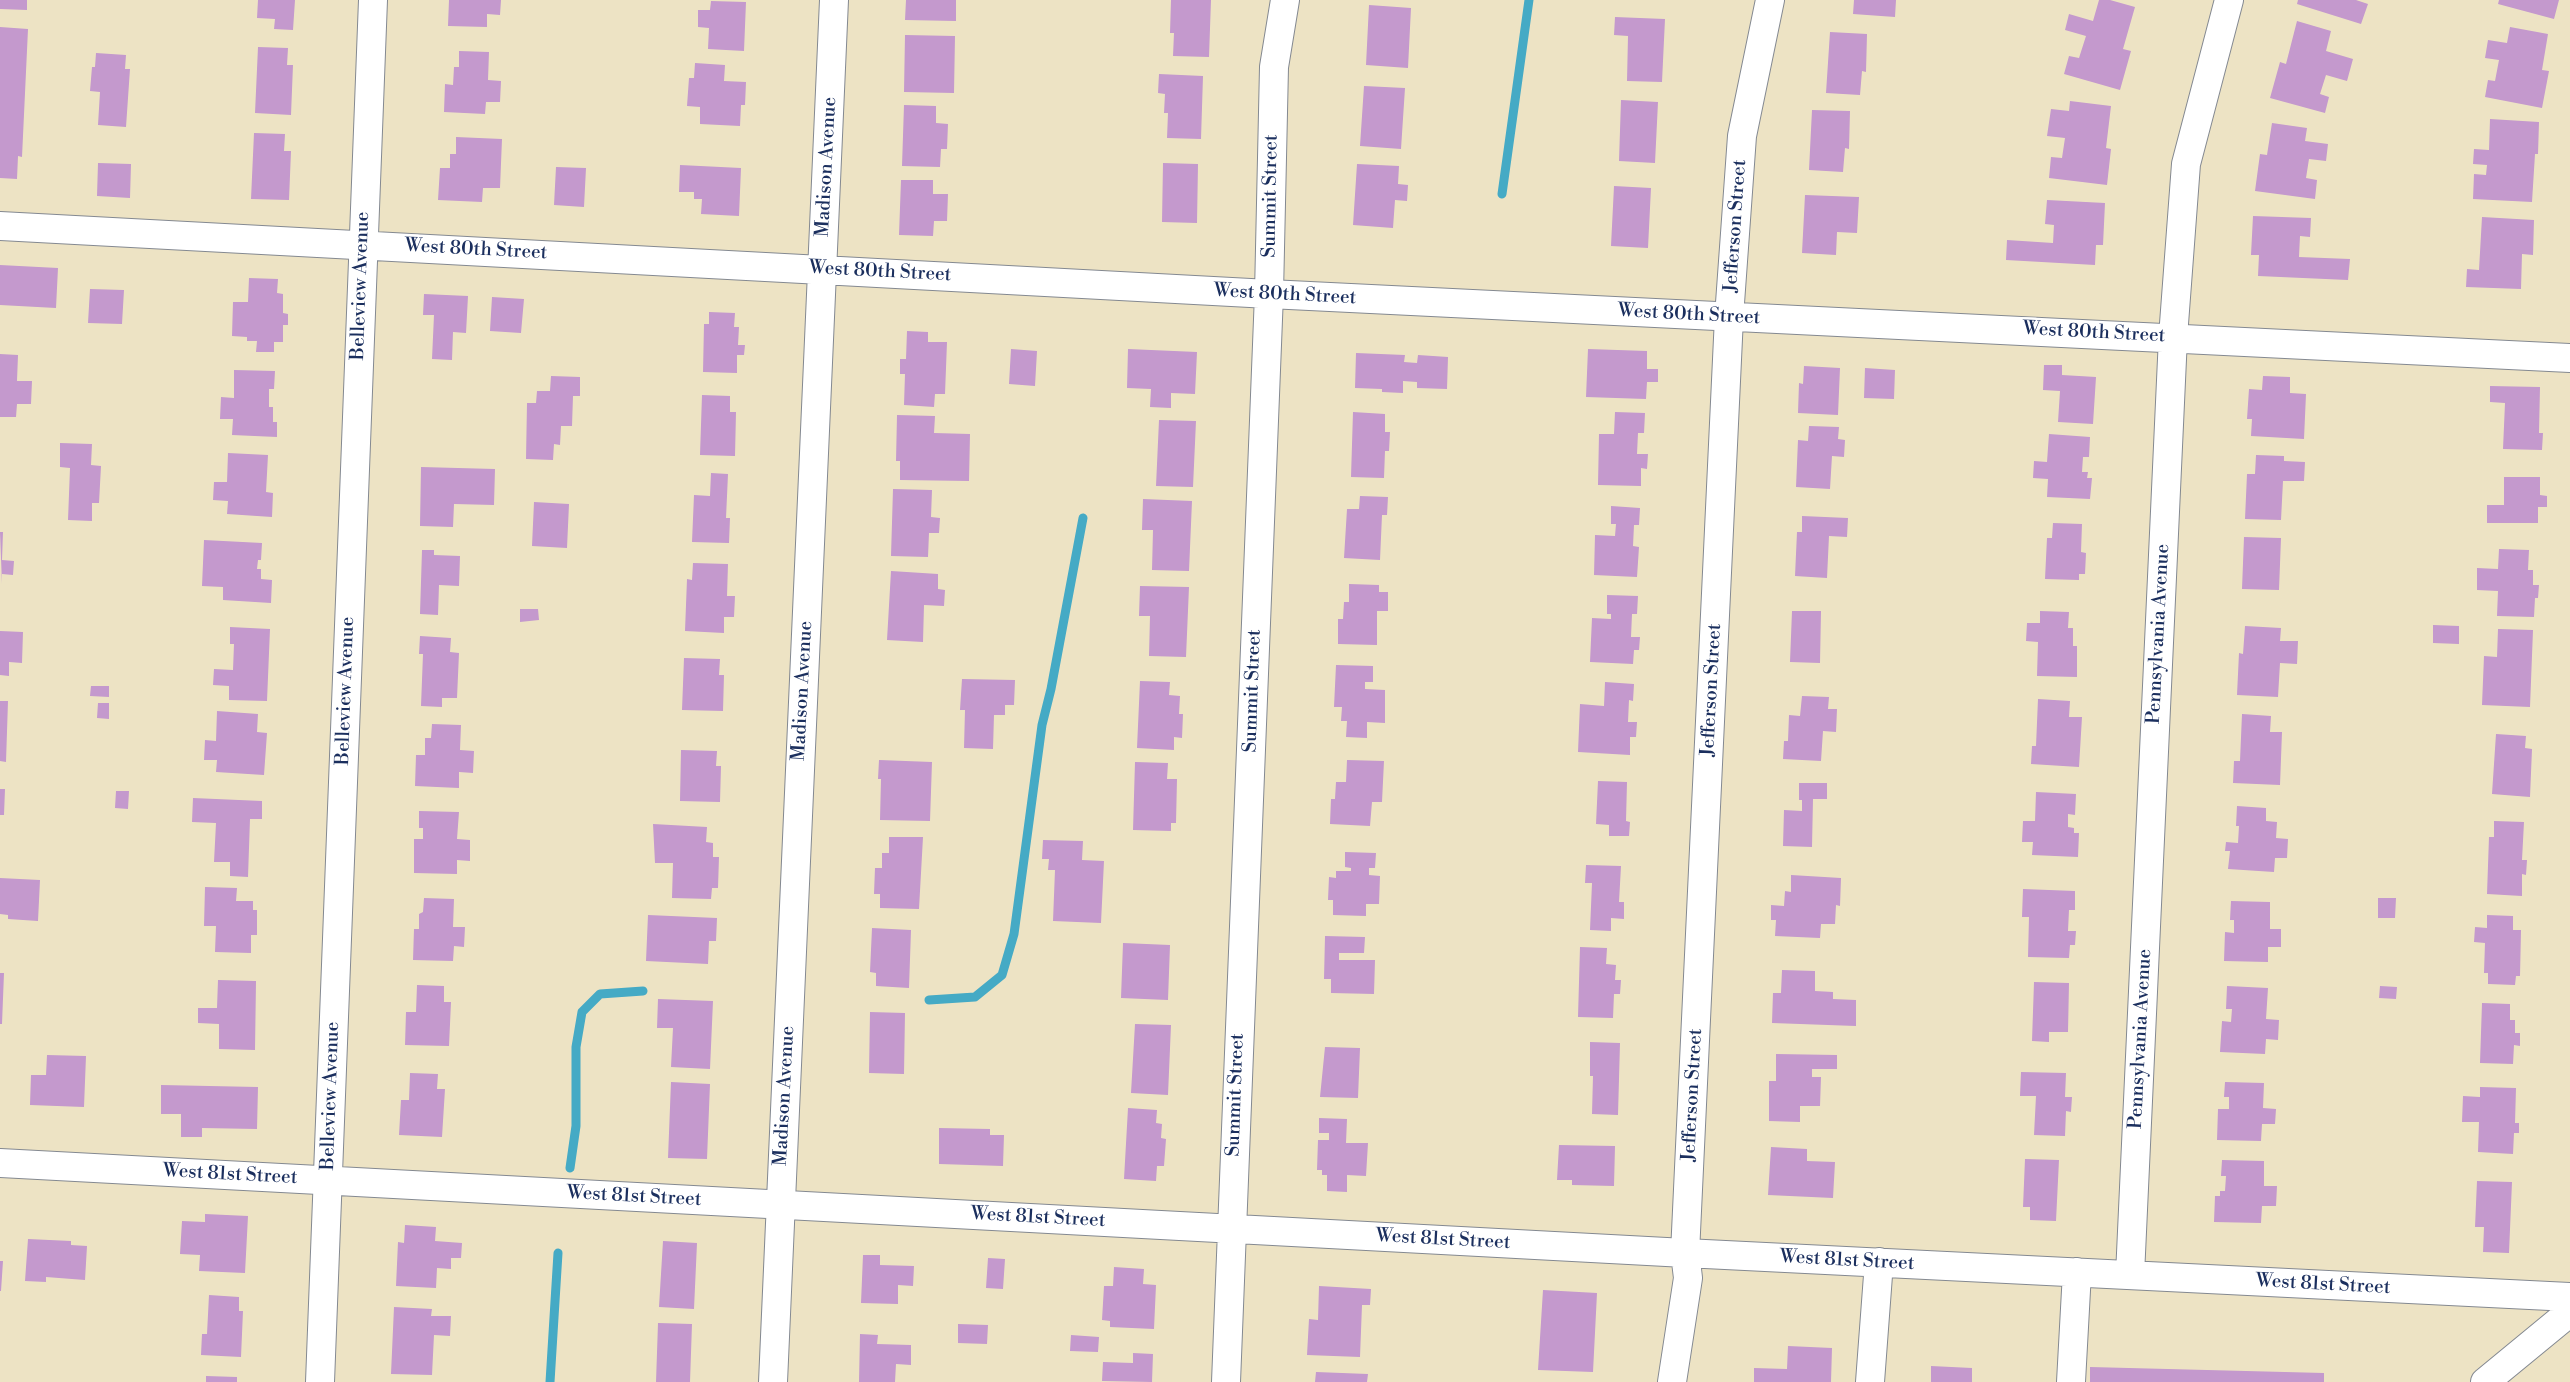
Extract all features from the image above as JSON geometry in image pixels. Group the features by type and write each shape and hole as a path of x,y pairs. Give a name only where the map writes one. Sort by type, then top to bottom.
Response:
{"street":[{"name":"Belleview Avenue","path":"320,1382 362,244 373,0"},
{"name":"Madison Avenue","path":"773,1382 834,0"},
{"name":"Summit Street","path":"1226,1382 1269,294 1274,68 1285,0"},
{"name":"Jefferson Street","path":"1672,1382 1688,1278 1685,1253 1729,317 1742,136 1770,0"},
{"name":"Pennsylvania Avenue","path":"2130,1275 2173,337 2186,164 2229,0"},
{"name":"West 80th Street","path":"0,226 1269,294 2570,358"},
{"name":"West 81st Street","path":"0,1163 1685,1253 2570,1297"},
{"path":"1870,1382 1879,1262"},
{"path":"2071,1382 2077,1272"},
{"path":"2485,1382 2570,1312"}],"building":[{"path":"0,0 27,0 27,10 0,9"},
{"path":"258,0 295,0 293,30 274,29 275,19 257,18"},
{"path":"449,0 501,0 500,15 487,14 487,27 448,26"},
{"path":"906,0 956,0 956,21 905,20"},
{"path":"1171,0 1211,0 1209,57 1173,56 1174,33 1170,33"},
{"path":"1854,0 1896,0 1895,17 1853,14"},
{"path":"2099,0 2110,0 2135,7 2123,49 2131,51 2120,90 2064,74 2069,56 2079,58 2086,36 2065,30 2069,14 2093,21"},
{"path":"2298,0 2356,0 2368,4 2361,24 2297,4"},
{"path":"2499,0 2559,0 2554,19 2498,4"},
{"path":"711,1 746,2 744,51 708,49 709,28 698,27 698,10 710,10"},
{"path":"1369,5 1411,8 1408,68 1366,65"},
{"path":"1615,17 1665,19 1662,82 1627,81 1628,36 1614,35"},
{"path":"2297,21 2331,31 2326,51 2353,59 2347,81 2326,75 2320,94 2329,97 2325,113 2270,98 2280,62 2286,64"},
{"path":"0,27 28,29 22,157 18,156 17,179 0,178"},
{"path":"2510,27 2548,34 2542,70 2549,71 2542,108 2485,97 2488,80 2495,81 2499,60 2485,58 2488,40 2507,43"},
{"path":"1830,32 1867,34 1866,72 1862,71 1860,95 1826,93"},
{"path":"905,35 955,36 954,93 904,92"},
{"path":"258,47 288,48 287,65 293,65 291,115 255,113"},
{"path":"459,51 489,52 488,80 501,81 500,102 486,102 485,114 444,112 445,84 453,85 454,67 459,67"},
{"path":"96,53 126,55 125,69 130,69 126,127 98,125 100,92 90,91 92,67 95,67"},
{"path":"695,63 725,65 724,81 746,82 745,105 741,105 740,126 700,124 700,107 687,106 689,78 694,78"},
{"path":"1159,74 1203,76 1201,139 1167,138 1168,113 1164,113 1165,94 1158,93"},
{"path":"1364,86 1405,88 1401,149 1360,146"},
{"path":"1621,100 1658,102 1655,163 1619,161"},
{"path":"2070,101 2111,106 2106,148 2111,149 2107,185 2049,178 2051,157 2062,158 2065,138 2047,136 2051,109 2069,111"},
{"path":"904,105 936,106 936,123 948,124 947,149 941,149 940,167 902,166"},
{"path":"1812,110 1850,111 1849,149 1845,148 1843,172 1809,170"},
{"path":"2490,119 2539,122 2538,154 2535,154 2532,202 2473,199 2474,174 2486,175 2487,165 2473,164 2474,149 2489,150"},
{"path":"2272,123 2307,128 2305,141 2328,144 2326,161 2309,159 2306,178 2317,180 2315,199 2255,191 2260,154 2267,155"},
{"path":"254,133 285,134 284,151 291,151 289,200 251,199"},
{"path":"456,137 502,139 500,188 483,188 482,202 438,200 440,168 450,168 450,154 456,154"},
{"path":"98,163 131,164 130,198 97,196"},
{"path":"1163,163 1198,164 1197,223 1162,222"},
{"path":"1357,164 1399,166 1398,184 1408,185 1407,201 1395,200 1393,228 1353,225"},
{"path":"680,165 741,168 739,216 701,214 702,199 694,199 694,192 679,192"},
{"path":"556,167 586,168 584,207 554,205"},
{"path":"901,180 933,180 933,194 948,194 947,221 934,221 933,236 899,235"},
{"path":"1614,186 1651,188 1648,248 1611,246"},
{"path":"1805,195 1859,197 1857,233 1837,232 1836,255 1802,253"},
{"path":"2047,200 2105,203 2103,245 2096,245 2095,265 2006,260 2007,240 2053,243 2054,225 2045,224"},
{"path":"2253,216 2311,218 2310,237 2300,236 2299,257 2350,259 2348,280 2258,276 2259,255 2251,255"},
{"path":"2482,217 2534,220 2533,255 2522,254 2521,289 2466,287 2467,269 2479,270"},
{"path":"0,265 58,268 56,308 0,305"},
{"path":"249,278 278,279 277,293 283,294 283,313 288,314 288,325 283,325 283,342 274,342 274,352 256,352 257,341 247,341 247,337 232,336 233,302 248,302"},
{"path":"90,289 124,290 122,324 88,323"},
{"path":"424,294 468,296 466,333 453,332 452,360 432,359 434,315 423,315"},
{"path":"492,297 524,299 521,333 490,331"},
{"path":"709,312 735,313 734,327 739,327 738,345 745,345 744,355 737,355 737,373 703,372 704,324 709,324"},
{"path":"907,331 928,332 928,342 947,342 945,394 935,394 934,407 904,405 905,374 900,374 900,359 906,359"},
{"path":"1011,349 1037,351 1035,386 1009,384"},
{"path":"1128,349 1197,352 1195,394 1171,393 1171,408 1150,407 1151,389 1127,388"},
{"path":"1588,349 1647,351 1647,369 1658,369 1658,382 1647,382 1646,399 1586,397"},
{"path":"1356,353 1405,355 1404,362 1417,363 1418,355 1448,357 1447,389 1417,388 1417,382 1403,381 1403,393 1382,392 1382,389 1355,388"},
{"path":"0,354 18,355 17,381 32,381 31,404 17,404 16,417 0,417"},
{"path":"2044,365 2062,365 2062,375 2096,377 2093,424 2058,422 2060,391 2043,390"},
{"path":"1804,366 1840,368 1838,415 1798,413 1799,383 1803,384"},
{"path":"1865,368 1895,370 1894,399 1864,398"},
{"path":"234,370 275,371 274,389 269,389 269,407 273,407 273,422 277,422 277,437 232,435 233,419 220,419 221,397 234,398"},
{"path":"551,376 580,377 580,396 573,396 572,426 561,426 560,445 554,444 553,460 526,459 527,403 536,403 537,391 550,391"},
{"path":"2263,376 2290,377 2290,393 2306,394 2304,439 2251,436 2252,419 2247,419 2249,389 2262,390"},
{"path":"2490,386 2540,387 2539,433 2543,433 2542,450 2503,449 2505,403 2490,402"},
{"path":"702,395 730,396 730,412 736,412 735,456 700,455"},
{"path":"1353,412 1385,414 1385,432 1390,432 1389,451 1385,451 1384,478 1351,477"},
{"path":"1615,412 1645,413 1644,433 1638,433 1637,454 1648,454 1647,469 1641,468 1641,486 1598,485 1599,434 1614,434"},
{"path":"897,415 935,416 934,433 970,434 969,481 900,480 900,461 896,461"},
{"path":"1159,420 1196,421 1193,487 1156,486"},
{"path":"1809,426 1839,427 1838,439 1845,440 1844,457 1832,456 1830,489 1796,487 1798,440 1808,441"},
{"path":"2049,434 2090,437 2089,457 2083,457 2082,472 2088,472 2087,478 2092,478 2090,499 2047,497 2048,479 2033,478 2034,461 2047,462"},
{"path":"60,443 92,444 91,465 101,466 99,503 92,503 92,521 68,520 70,468 60,467"},
{"path":"228,453 268,455 266,492 273,493 272,517 227,514 228,501 213,500 214,482 227,482"},
{"path":"2256,455 2284,456 2284,461 2305,462 2304,481 2283,481 2281,520 2245,519 2247,474 2255,474"},
{"path":"421,467 495,469 494,505 454,504 453,527 420,526"},
{"path":"711,473 728,474 726,518 730,518 729,543 692,542 694,495 710,496"},
{"path":"2504,477 2540,477 2540,495 2547,496 2547,507 2538,507 2538,523 2487,523 2487,505 2504,505"},
{"path":"893,489 932,490 931,517 940,518 939,533 929,533 928,557 891,556"},
{"path":"1360,496 1388,497 1387,515 1382,515 1380,560 1344,558 1347,509 1359,509"},
{"path":"1143,499 1192,501 1189,571 1152,570 1153,530 1142,530"},
{"path":"534,502 569,504 567,548 532,546"},
{"path":"1611,506 1640,508 1639,525 1634,525 1633,546 1639,547 1637,577 1594,575 1595,535 1615,536 1616,524 1611,524"},
{"path":"1802,516 1848,518 1847,537 1829,536 1827,578 1795,576 1797,532 1802,532"},
{"path":"2053,523 2082,524 2081,552 2086,553 2085,574 2079,574 2079,580 2045,579 2047,538 2052,538"},
{"path":"0,532 3,532 2,560 14,561 13,575 2,574 2,584"},
{"path":"2244,537 2281,538 2279,590 2242,589"},
{"path":"204,540 262,543 261,560 258,560 257,569 261,569 261,579 272,580 271,603 223,600 223,587 202,586"},
{"path":"2499,549 2529,550 2528,570 2533,570 2533,585 2539,585 2538,598 2535,598 2534,617 2497,616 2498,591 2477,590 2477,568 2498,569"},
{"path":"422,550 434,550 434,555 460,556 459,586 439,585 438,615 420,614"},
{"path":"693,563 728,564 727,596 735,596 734,617 724,617 724,633 685,631 687,579 692,580"},
{"path":"891,571 938,574 938,589 945,590 944,606 924,605 923,642 887,640"},
{"path":"1349,584 1379,585 1379,592 1388,592 1388,611 1377,611 1377,645 1338,644 1338,619 1343,619 1344,602 1349,602"},
{"path":"1140,586 1189,587 1186,657 1149,656 1150,616 1139,616"},
{"path":"1607,595 1638,596 1637,614 1632,614 1631,637 1640,637 1639,650 1634,650 1633,664 1590,662 1592,618 1611,619 1611,614 1607,614"},
{"path":"520,609 538,609 539,620 520,622"},
{"path":"1792,611 1821,611 1820,663 1790,662"},
{"path":"2040,611 2069,612 2068,628 2073,628 2073,646 2077,646 2077,677 2037,676 2038,642 2026,641 2027,623 2040,623"},
{"path":"2433,625 2459,626 2459,644 2433,643"},
{"path":"2245,626 2281,628 2280,641 2298,641 2297,664 2280,663 2278,697 2237,695 2239,653 2243,654"},
{"path":"230,627 270,629 267,701 229,700 229,686 213,685 214,669 233,670 234,644 230,644"},
{"path":"2498,629 2533,630 2530,707 2482,705 2484,656 2497,657"},
{"path":"0,631 23,632 22,663 9,662 9,676 0,675"},
{"path":"420,636 451,638 450,652 459,653 457,698 442,698 442,707 421,706 423,654 419,654"},
{"path":"684,658 720,659 719,675 724,675 723,711 682,710"},
{"path":"1336,665 1373,666 1373,682 1365,682 1365,689 1385,690 1385,723 1367,722 1367,738 1346,737 1347,721 1341,721 1342,707 1334,707"},
{"path":"962,679 1015,680 1014,705 1005,705 1005,715 994,715 993,749 964,748 965,710 960,710"},
{"path":"1140,681 1170,682 1169,695 1180,696 1179,714 1183,714 1182,738 1174,737 1174,750 1137,748"},
{"path":"1605,682 1634,684 1633,701 1629,700 1628,722 1637,722 1636,737 1630,737 1630,755 1578,752 1580,704 1604,706"},
{"path":"91,686 109,686 109,697 90,696"},
{"path":"1802,696 1829,697 1828,709 1837,709 1836,732 1823,731 1821,761 1783,759 1784,741 1788,741 1789,715 1800,716"},
{"path":"2038,699 2070,701 2069,717 2082,717 2079,767 2031,764 2032,746 2036,746"},
{"path":"0,701 8,701 6,762 0,761"},
{"path":"98,703 109,703 109,719 97,718"},
{"path":"217,711 258,714 257,732 267,733 264,775 216,772 217,760 204,760 205,740 216,741"},
{"path":"2242,714 2271,716 2270,732 2282,732 2280,785 2233,783 2234,761 2240,761"},
{"path":"432,724 461,725 460,750 474,751 473,773 459,772 459,788 415,786 416,755 425,755 425,738 431,738"},
{"path":"2496,734 2526,736 2525,748 2532,749 2530,797 2492,794"},
{"path":"681,750 717,751 716,766 721,766 720,802 680,801"},
{"path":"879,760 932,762 930,821 880,820 881,779 878,779"},
{"path":"1347,760 1384,761 1382,802 1372,802 1370,826 1330,824 1331,799 1335,799 1336,782 1346,782"},
{"path":"1135,762 1168,763 1167,779 1177,779 1176,823 1171,823 1171,831 1133,830"},
{"path":"1598,781 1627,782 1626,821 1630,822 1629,836 1609,836 1609,825 1596,824"},
{"path":"1799,783 1827,783 1827,799 1813,799 1812,847 1783,846 1784,810 1802,811 1802,800 1799,800"},
{"path":"0,789 5,789 4,815 0,815"},
{"path":"116,791 129,791 128,809 115,808"},
{"path":"2036,792 2076,794 2075,815 2068,814 2068,827 2074,828 2074,833 2079,833 2078,857 2032,855 2033,842 2022,842 2023,821 2035,821"},
{"path":"193,798 262,801 262,819 250,819 248,877 230,876 230,862 214,862 216,823 192,822"},
{"path":"2237,806 2266,808 2266,821 2277,822 2276,838 2288,839 2287,858 2275,858 2274,872 2228,869 2230,851 2225,851 2226,842 2238,843 2239,826 2236,826"},
{"path":"419,811 459,812 457,839 470,840 470,861 457,860 457,874 414,873 414,839 423,839 423,828 419,828"},
{"path":"2494,821 2524,822 2522,860 2527,860 2526,875 2522,874 2522,896 2487,894 2489,837 2494,837"},
{"path":"653,824 707,827 706,842 713,843 713,857 719,857 718,888 712,888 711,899 672,898 673,863 655,863"},
{"path":"889,837 923,837 919,909 880,908 880,894 874,894 875,868 882,868 882,853 889,853"},
{"path":"1043,840 1083,841 1082,860 1104,861 1101,923 1053,921 1055,870 1048,870 1049,859 1042,859"},
{"path":"1345,852 1376,853 1375,868 1369,868 1369,875 1380,876 1379,904 1366,904 1366,916 1333,915 1333,900 1328,900 1329,877 1336,878 1336,871 1351,871 1351,868 1345,867"},
{"path":"1586,865 1621,866 1619,902 1624,902 1624,919 1611,918 1611,931 1590,930 1592,883 1585,883"},
{"path":"1791,875 1841,878 1840,906 1836,905 1835,924 1821,924 1820,938 1775,936 1776,920 1771,920 1771,905 1784,906 1785,891 1791,892"},
{"path":"0,878 40,880 38,921 8,919 8,915 0,914"},
{"path":"205,887 237,888 236,901 253,901 253,910 257,910 257,935 251,935 251,953 215,952 216,926 204,926"},
{"path":"2023,889 2075,891 2075,910 2069,910 2068,931 2076,931 2075,945 2070,945 2069,958 2028,957 2029,917 2022,917"},
{"path":"424,898 454,899 453,927 465,927 464,947 454,946 453,961 413,960 414,929 419,929 419,914 423,912"},
{"path":"2378,898 2396,898 2395,918 2378,918"},
{"path":"2231,901 2270,902 2270,929 2281,929 2281,947 2268,947 2268,962 2224,961 2225,932 2234,933 2234,920 2230,920"},
{"path":"648,915 717,918 716,941 709,941 708,964 646,961"},
{"path":"2487,915 2513,916 2513,930 2521,930 2520,976 2516,976 2515,985 2488,984 2488,973 2484,973 2485,943 2474,942 2475,927 2487,928"},
{"path":"872,928 911,930 909,988 876,986 876,973 870,972"},
{"path":"1325,936 1365,937 1364,953 1339,953 1339,960 1375,960 1374,994 1331,993 1331,979 1324,979"},
{"path":"1123,943 1170,945 1168,1000 1121,998"},
{"path":"1580,947 1607,948 1606,964 1616,965 1615,980 1621,980 1620,994 1614,994 1613,1018 1578,1017"},
{"path":"1782,970 1815,971 1815,991 1833,992 1833,999 1856,1000 1856,1026 1772,1023 1773,993 1781,993"},
{"path":"0,973 4,973 2,1024 0,1024"},
{"path":"218,980 256,981 255,1050 219,1049 219,1024 198,1023 198,1008 217,1008"},
{"path":"2034,982 2069,983 2068,1032 2049,1032 2049,1042 2032,1041"},
{"path":"417,985 444,986 444,1002 451,1002 449,1046 405,1045 406,1012 416,1012"},
{"path":"2227,986 2268,988 2266,1019 2279,1020 2278,1040 2266,1039 2265,1054 2220,1052 2222,1021 2231,1022 2232,1009 2226,1009"},
{"path":"2380,986 2397,987 2396,999 2379,998"},
{"path":"658,999 713,1001 710,1069 671,1067 673,1028 657,1028"},
{"path":"2482,1003 2510,1004 2510,1020 2515,1020 2515,1033 2520,1033 2520,1046 2514,1045 2513,1064 2480,1063"},
{"path":"870,1012 905,1013 904,1074 869,1073"},
{"path":"1135,1024 1171,1025 1168,1095 1131,1093"},
{"path":"1590,1042 1620,1043 1618,1115 1592,1114 1593,1076 1590,1076"},
{"path":"1325,1047 1360,1048 1358,1098 1320,1097"},
{"path":"1776,1054 1837,1055 1837,1069 1812,1069 1812,1077 1821,1077 1820,1106 1800,1106 1800,1122 1769,1121 1769,1081 1776,1081"},
{"path":"47,1055 86,1056 84,1107 30,1105 31,1075 46,1075"},
{"path":"2021,1072 2066,1073 2065,1097 2072,1097 2071,1112 2066,1111 2065,1136 2034,1135 2036,1096 2020,1096"},
{"path":"410,1073 438,1074 437,1089 445,1089 442,1137 399,1135 401,1100 409,1100"},
{"path":"671,1082 710,1084 707,1159 668,1158"},
{"path":"2225,1082 2264,1083 2263,1108 2276,1109 2275,1124 2262,1124 2261,1141 2217,1140 2218,1109 2229,1109 2229,1097 2224,1097"},
{"path":"161,1085 258,1087 257,1129 202,1128 202,1137 181,1137 181,1114 161,1114"},
{"path":"2480,1087 2516,1088 2515,1123 2519,1123 2519,1133 2514,1133 2513,1154 2478,1152 2479,1122 2462,1122 2463,1096 2480,1097"},
{"path":"1128,1108 1157,1110 1156,1123 1162,1124 1161,1138 1166,1139 1164,1166 1157,1166 1156,1181 1124,1179"},
{"path":"1319,1118 1347,1119 1346,1143 1368,1143 1366,1176 1347,1175 1347,1192 1327,1191 1327,1175 1322,1175 1322,1170 1317,1170 1318,1140 1329,1140 1329,1133 1319,1133"},
{"path":"939,1128 990,1129 990,1135 1004,1135 1003,1166 939,1164"},
{"path":"1559,1145 1615,1146 1614,1186 1572,1185 1572,1180 1557,1180"},
{"path":"1771,1147 1807,1149 1807,1161 1835,1162 1833,1198 1768,1195"},
{"path":"2025,1159 2059,1160 2056,1221 2030,1220 2030,1207 2023,1207"},
{"path":"2222,1160 2264,1161 2264,1186 2277,1186 2276,1206 2262,1206 2261,1223 2214,1222 2215,1196 2220,1196 2220,1191 2225,1191 2226,1176 2221,1176"},
{"path":"2477,1181 2512,1182 2509,1253 2483,1252 2484,1227 2475,1227"},
{"path":"205,1214 248,1216 245,1273 199,1271 200,1255 180,1254 182,1221 205,1222"},
{"path":"405,1225 436,1227 435,1241 462,1243 461,1258 451,1258 451,1269 437,1268 436,1288 396,1286 398,1242 404,1243"},
{"path":"28,1239 71,1241 71,1245 87,1246 85,1280 46,1277 46,1282 25,1281"},
{"path":"663,1241 697,1243 694,1309 659,1307"},
{"path":"863,1255 880,1255 880,1265 914,1266 913,1286 898,1285 898,1304 861,1303"},
{"path":"988,1258 1005,1259 1003,1289 986,1288"},
{"path":"0,1261 3,1261 1,1291 0,1291"},
{"path":"1114,1267 1144,1269 1143,1284 1156,1285 1154,1329 1110,1327 1110,1321 1102,1320 1104,1286 1113,1286"},
{"path":"1319,1286 1371,1289 1370,1305 1362,1305 1360,1357 1307,1355 1309,1319 1318,1320"},
{"path":"1543,1290 1597,1293 1593,1372 1538,1370"},
{"path":"209,1295 239,1297 239,1311 243,1311 241,1357 201,1355 202,1334 207,1334"},
{"path":"394,1307 432,1309 431,1316 451,1316 450,1336 434,1335 432,1375 391,1374"},
{"path":"658,1323 692,1324 690,1382 656,1382"},
{"path":"958,1324 988,1325 987,1344 958,1343"},
{"path":"860,1334 878,1335 877,1344 911,1345 911,1365 896,1364 895,1382 859,1382"},
{"path":"1071,1335 1099,1337 1098,1352 1070,1351"},
{"path":"1788,1346 1832,1348 1831,1382 1754,1382 1754,1368 1787,1369"},
{"path":"1133,1353 1153,1354 1152,1382 1102,1381 1103,1362 1133,1363"},
{"path":"1931,1366 1972,1368 1972,1382 1931,1382"},
{"path":"2090,1367 2324,1373 2324,1382 2090,1382"},
{"path":"1316,1372 1368,1374 1367,1382 1315,1382"},
{"path":"206,1376 237,1377 237,1382 206,1382"}],"waterway":[{"path":"1502,194 1529,0"},
{"path":"929,1000 975,997 1002,975 1014,934 1042,725 1051,689 1083,518"},
{"path":"570,1168 576,1126 576,1047 582,1012 600,994 643,991"},
{"path":"550,1382 558,1253"}]}
